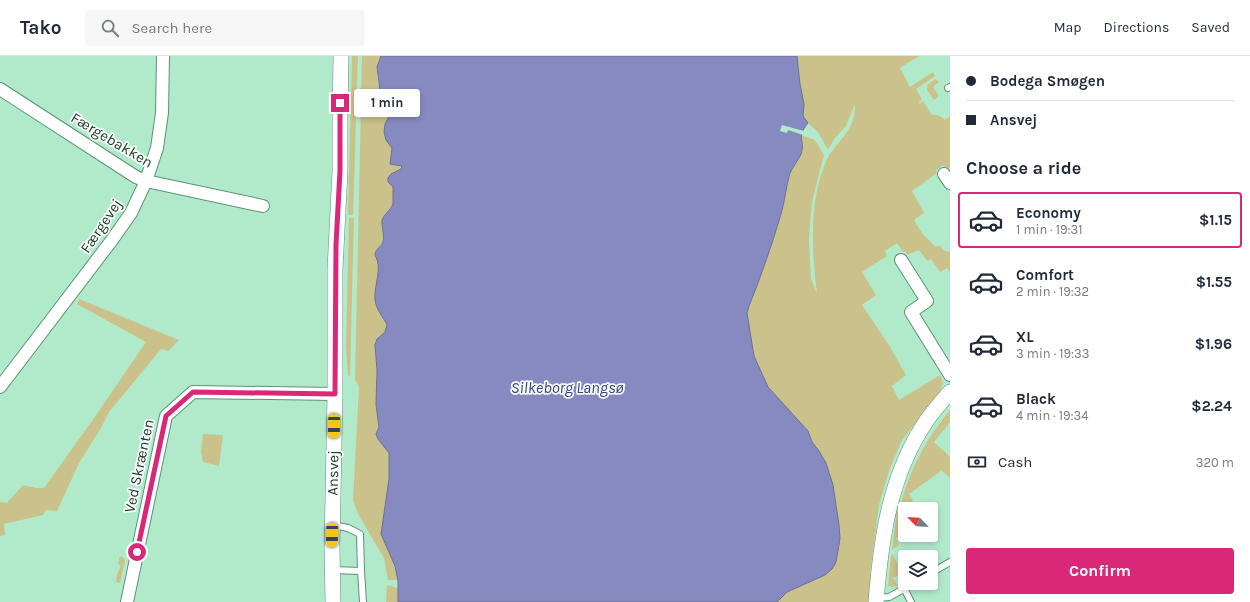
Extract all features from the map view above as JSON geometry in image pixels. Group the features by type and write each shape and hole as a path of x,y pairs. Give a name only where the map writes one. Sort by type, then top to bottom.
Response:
{"street":[{"name":"Færgevej","path":"0,387 131,213 146,181 157,148 162,113 163,56"},
{"name":"Ansvej","path":"333,602 332,525 336,245 340,171 341,56"},
{"name":"Færgebakken","path":"0,89 146,181 263,206"},
{"path":"901,260 927,301 911,312 950,376"},
{"name":"Ved Skrænten","path":"127,602 166,416 193,392 335,394"},
{"path":"876,600 885,526 896,482 914,441 927,420 950,392"}],"lane":[{"path":"332,525 348,528 360,534 363,602"},
{"path":"938,569 950,562"},
{"path":"332,570 361,571"},
{"path":"876,600 889,598 905,590 912,602"}],"shaded area":[{"path":"352,56 358,56 353,215 348,215"},
{"path":"362,56 381,56 377,75 379,88 384,107 393,109 385,124 384,134 392,148 390,162 402,165 402,169 391,174 388,182 393,187 393,204 383,219 383,241 376,250 375,254 378,259 379,266 375,297 376,304 387,325 385,332 379,336 375,345 377,370 376,408 379,427 377,431 389,452 389,479 383,539 391,554 398,580 388,580 384,558 358,514 353,500 359,387 355,379"},
{"path":"797,56 919,56 900,68 910,87 933,72 935,76 916,89 922,99 919,102 920,104 923,101 932,115 942,117 945,120 950,116 950,167 947,170 943,165 936,170 937,173 912,191 924,213 914,220 922,233 935,246 940,246 944,251 950,252 950,272 947,268 940,272 931,259 927,261 919,250 907,255 897,243 885,251 887,256 862,272 876,295 862,305 889,345 906,375 892,386 899,400 940,375 943,383 940,392 902,440 890,468 879,505 870,573 870,602 777,602 787,592 836,561 840,538 833,485 826,463 812,442 808,431 768,387 754,356 747,313 781,215 789,174 802,150 801,135 815,140 824,155 812,202 809,239 811,279 817,293 813,246 815,199 828,156 848,130 855,112 855,104 846,126 835,138 828,150 818,132 803,116 804,104"},
{"path":"936,79 939,82 933,87 939,96 934,100 927,90 928,84"},
{"path":"349,218 354,218 350,376 348,375 346,347"},
{"path":"79,299 179,340 168,351 161,349 109,412 101,428 79,463 57,511 46,510 43,515 4,524 5,535 0,536 0,502 7,503 23,485 44,488 146,342 77,304"},
{"path":"950,410 950,422 934,442 950,457 950,478 941,471 909,494 913,501 902,502 913,469 933,433"},
{"path":"203,434 223,435 219,466 203,462 201,452"},
{"path":"897,512 898,537 896,538 899,545 892,550"},
{"path":"892,554 898,564 898,576 893,578 898,586 892,587 888,586"},
{"path":"120,556 124,558 125,561 120,583 116,582 117,574 121,566 118,564"},
{"path":"387,585 398,588 398,602 386,602"}],"water":[{"name":"Silkeborg Langsø","path":"381,56 797,56 804,104 803,116 808,123 801,136 801,154 790,173 787,183 778,226 747,313 754,356 768,387 808,431 812,442 826,463 833,485 840,538 836,562 832,569 825,575 787,592 777,602 398,602 398,581 395,566 381,534 389,479 389,453 376,434 379,427 376,405 377,370 375,345 377,339 385,332 387,325 378,310 375,299 378,265 375,255 376,250 383,242 384,236 382,220 393,204 393,187 388,182 388,178 391,174 401,169 402,166 390,164 392,148 386,140 384,132 385,124 393,109 382,106 377,67"}],"pier":[{"path":"782,125 804,131 803,135 788,130 787,133 780,131"}],"route":[{"path":"137,552 166,416 193,392 335,394 336,245 340,171 340,103"}]}
